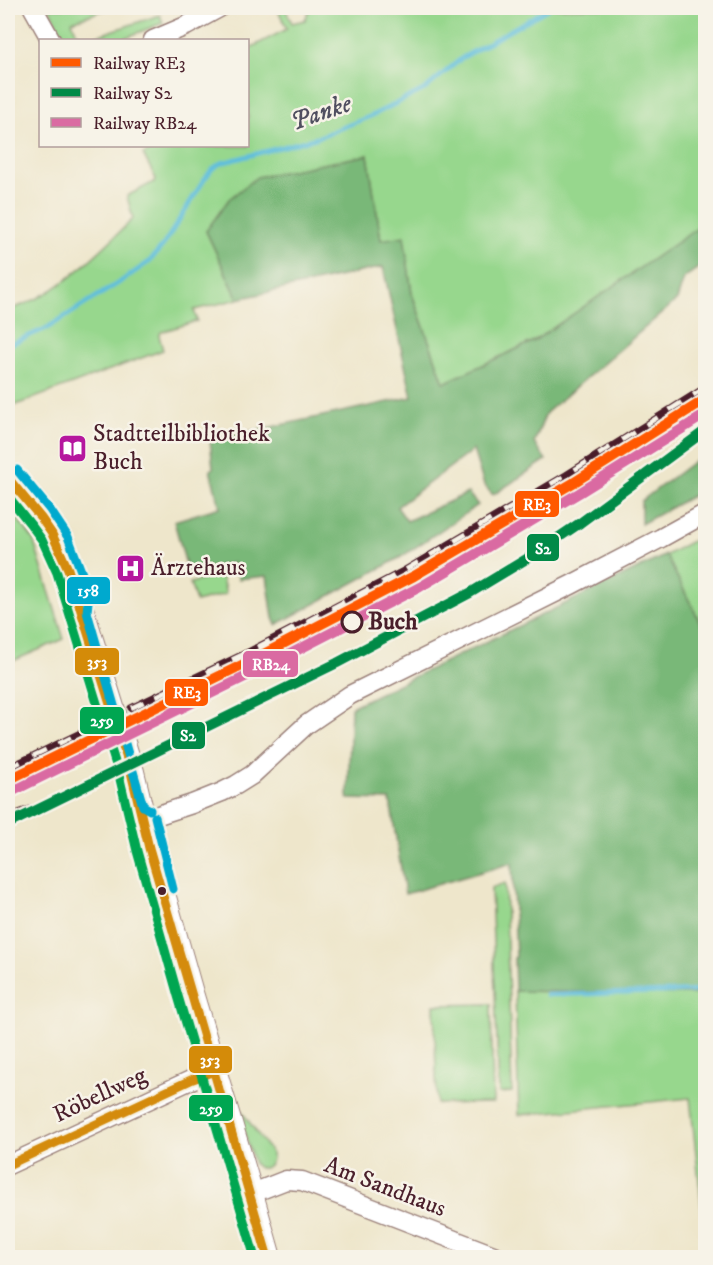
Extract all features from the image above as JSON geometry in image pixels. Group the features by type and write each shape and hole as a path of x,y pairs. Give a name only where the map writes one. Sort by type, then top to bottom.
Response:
{"main road":[{"path":"8,478 52,534 77,595 132,772 149,848 189,993 268,1257"}],"street":[{"path":"33,8 50,39"},
{"path":"155,39 219,8"},
{"path":"143,820 222,792 252,775 306,725 350,695 571,585 705,513"},
{"name":"Röbellweg","path":"8,1165 192,1078 214,1071"},
{"name":"Am Sandhaus","path":"250,1194 286,1179 302,1181 501,1257"}],"green space":[{"path":"49,8 110,8 72,21 79,39 64,39"},
{"path":"277,8 285,8 292,23 305,20 309,10 315,8 449,8 461,16 478,8 705,8 705,225 534,341 444,383 412,294 404,237 381,240 368,155 206,231 238,299 194,310 197,321 161,332 159,336 163,350 8,408 8,310 26,304 60,285 133,219 127,196 156,179 143,154 159,147 249,147 249,48 287,29"},
{"path":"160,15 163,23 122,39 87,39"},
{"path":"368,155 381,240 404,236 412,294 444,383 534,341 705,223 705,263 684,278 677,300 546,413 534,443 546,460 493,495 484,485 473,450 397,507 407,521 468,493 478,505 401,557 276,625 267,576 239,579 233,563 188,572 174,521 220,507 210,470 213,468 210,440 412,397 383,267 238,299 206,231 229,199 257,177"},
{"path":"705,453 705,489 641,524 641,501"},
{"path":"8,507 33,539 64,639 8,663"},
{"path":"705,534 705,632 666,555"},
{"path":"666,555 705,632 705,994 515,991 512,863 405,894 390,800 348,799 351,707"},
{"path":"221,575 226,594 196,602 190,583"},
{"path":"505,883 512,1092 499,1093 491,888"},
{"path":"515,991 705,994 705,1237 690,1098 519,1115"},
{"path":"491,1004 493,1103 437,1104 434,1005"},
{"path":"236,1105 272,1154 269,1165 259,1168 254,1164"}],"waterway":[{"name":"Panke","path":"8,345 47,328 149,262 164,244 204,180 212,169 221,163 316,138 371,116 425,89 462,58 549,8"},
{"path":"547,995 706,991"}],"tram line":[{"path":"8,798 77,757"},
{"path":"8,814 84,786"}],"railway":[{"path":"131,708 248,652 405,570 566,475 706,387"},
{"path":"8,768 95,726"}],"rail line":[{"name":"RE3","path":"8,780 252,660 414,576 573,483 706,399"},
{"name":"RB24","path":"13,791 257,671 420,587 579,493 706,414"},
{"name":"S2","path":"8,824 337,663 470,593 580,523 706,430"}],"transit line":[{"name":"158","path":"17,470 50,510 68,537 89,592 87,612 143,806 150,810"},
{"name":"353","path":"8,478 52,534 68,569 131,772 149,848 268,1258"},
{"name":"259","path":"8,496 42,540 57,573 119,775 137,851 255,1258"},
{"name":"158","path":"155,817 173,889"},
{"name":"353","path":"8,1165 214,1071"}],"place":[{"name":"Stadtteilbibliothek Buch","path":"72,448"},
{"name":"Ärztehaus","path":"130,568"},
{"name":"Buch","path":"352,622"}]}
